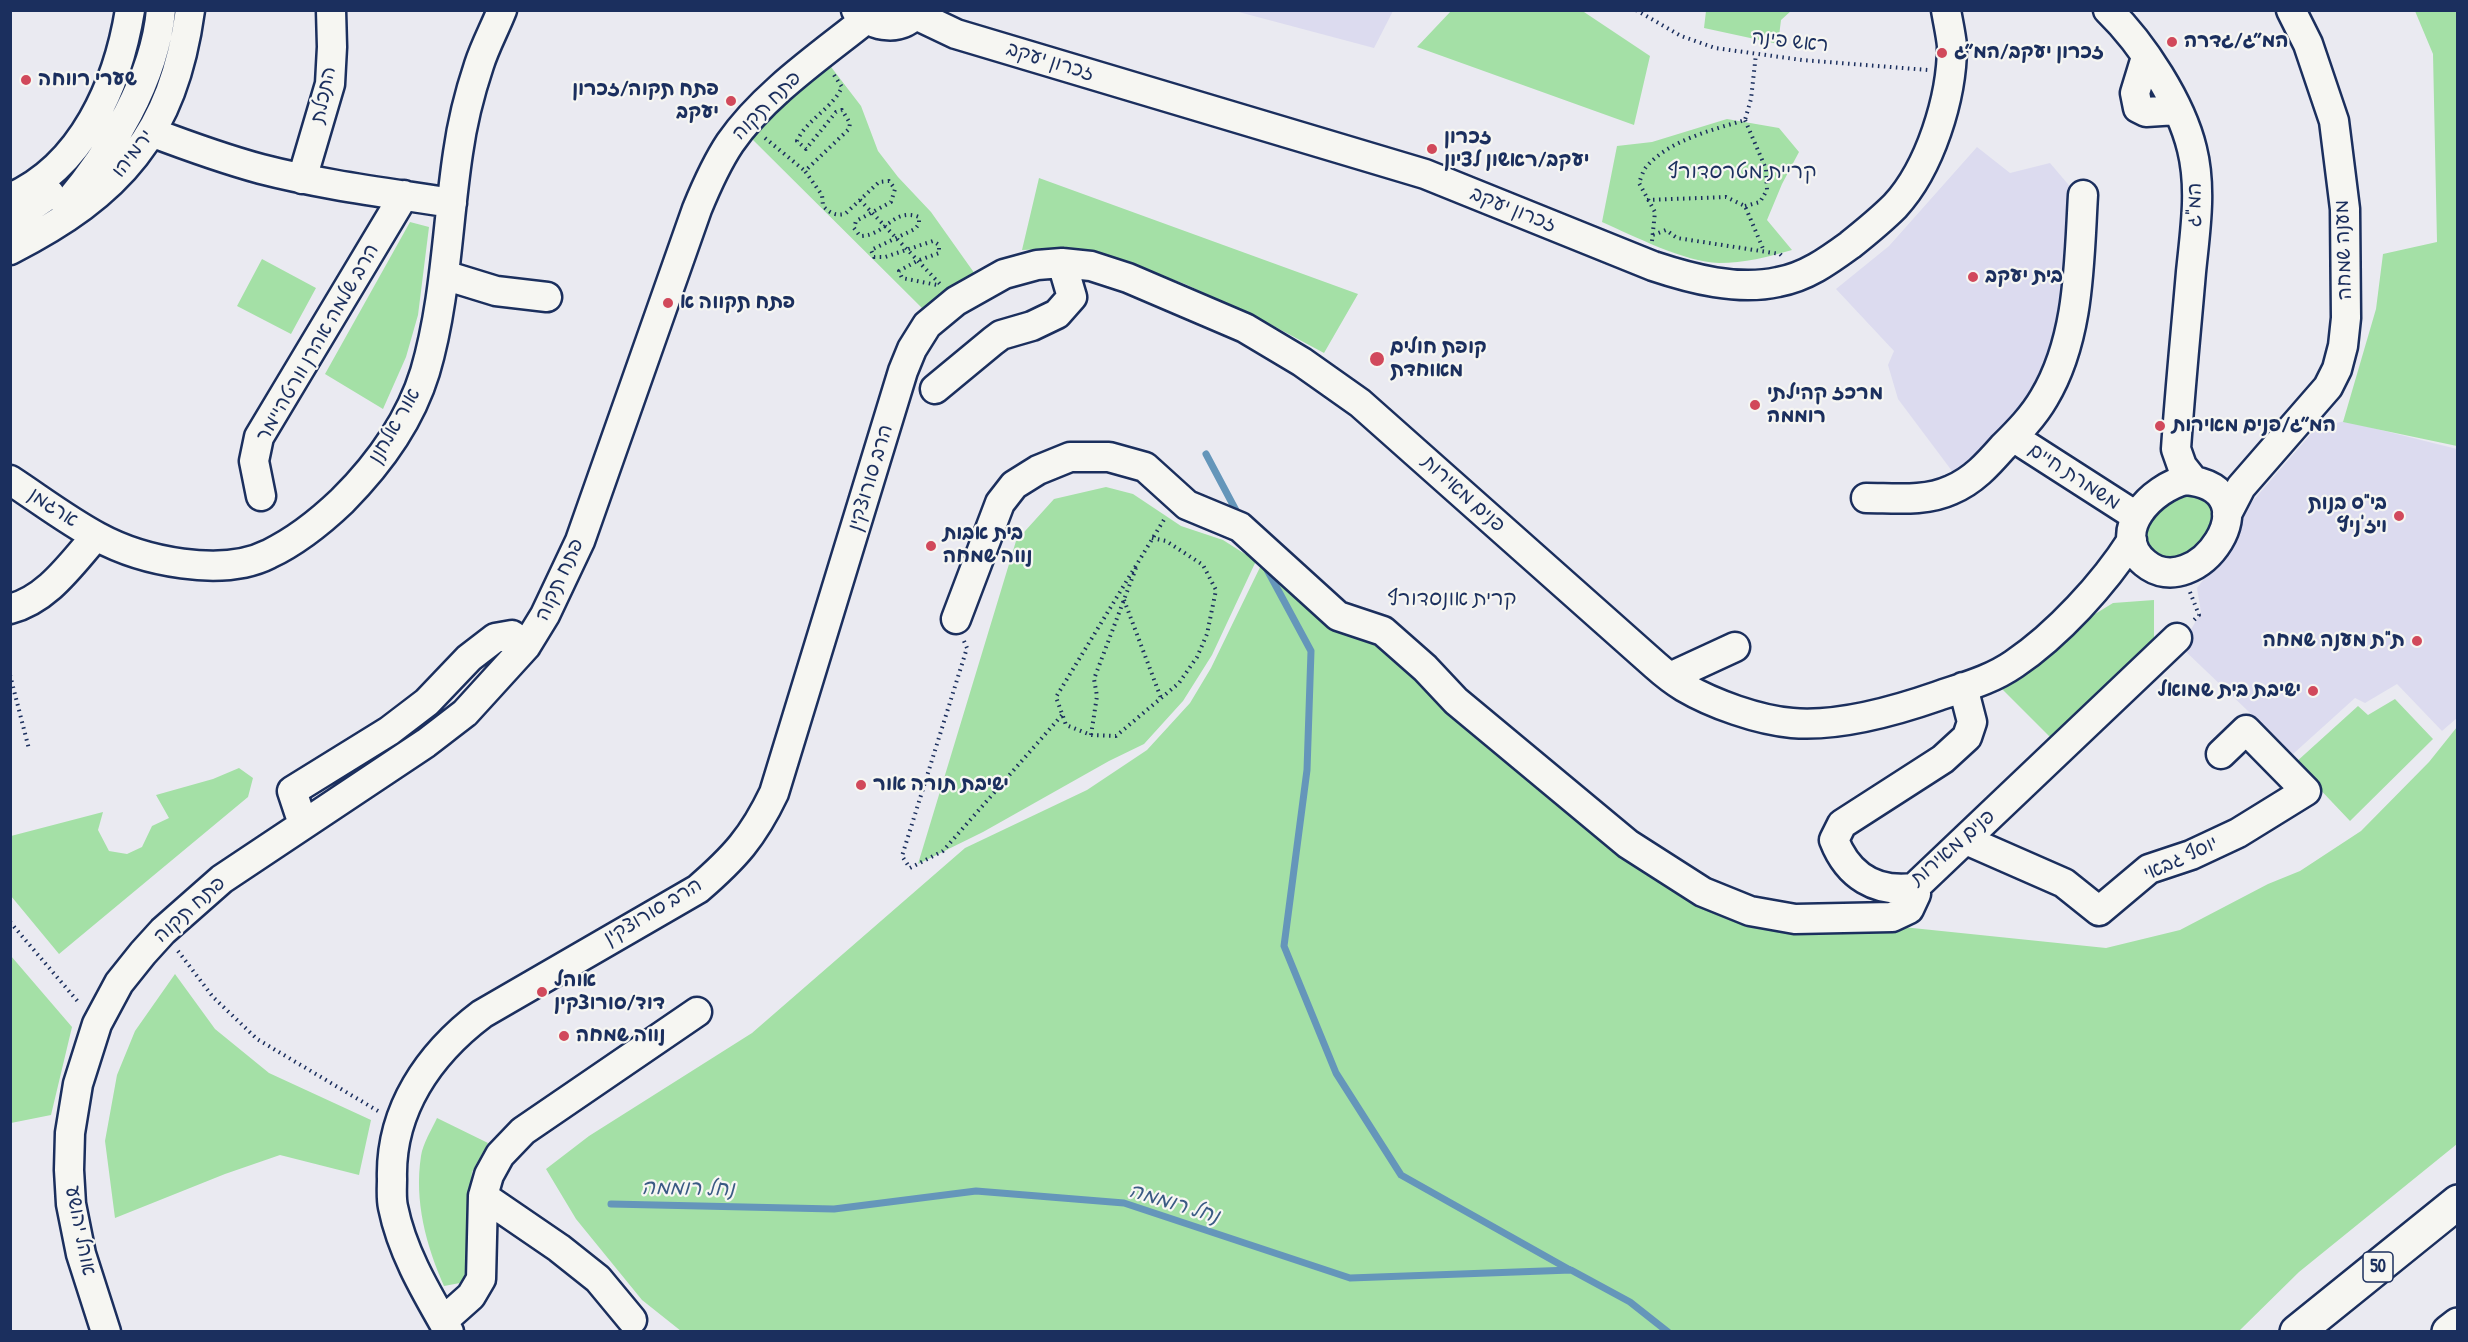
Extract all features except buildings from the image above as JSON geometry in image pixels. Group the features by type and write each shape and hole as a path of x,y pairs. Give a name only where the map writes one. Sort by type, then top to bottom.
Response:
{"highway":[{"name":"50","path":"2297,1332 2457,1202"},
{"path":"2450,1332 2457,1326"}],"street":[{"path":"56,166 74,148 101,105 116,71 130,10"},
{"path":"10,198 36,184 81,144 120,97 134,72 159,10"},
{"path":"17,237 58,215 95,167 135,98 152,56 159,10"},
{"name":"ירמיהו","path":"17,237 75,213 127,166 151,132 178,76 190,10"},
{"name":"התכלת","path":"302,178 330,84 331,10"},
{"name":"אור אלחנן","path":"96,537 117,547 180,564 241,564 267,555 326,516 357,485 386,448 410,410 424,374 439,312 458,152 479,64 502,10"},
{"name":"זכרון יעקב","path":"918,13 956,34 1425,174 1686,277 1753,285 1778,282 1807,273 1833,258 1868,231 1896,205 1928,152 1942,115 1952,45 1946,10"},
{"name":"המ\"ג","path":"2108,10 2146,57 2177,110 2192,148 2197,180 2196,221 2176,449 2185,472 2200,482"},
{"name":"מענה שמחה","path":"2227,514 2241,487 2328,387 2337,369 2343,346 2346,318 2345,208 2334,121 2308,44 2291,10"},
{"path":"861,15 878,25 891,26 905,22 918,13"},
{"name":"פתח תקוה","path":"97,1024 119,983 163,931 222,879 426,742 465,713 526,646 545,615 580,541 697,209 711,176 745,124 861,15"},
{"path":"151,132 216,156 302,178 452,203"},
{"name":"הרב שלמה אהרן וורטהיימר","path":"261,496 254,461 260,437 404,195"},
{"path":"1866,498 1925,498 1951,490 1977,475 2033,415 2045,397 2061,362 2076,300 2083,195"},
{"path":"935,389 1001,335 1032,326 1057,314 1072,297 1062,263"},
{"name":"פנים מאירות","path":"949,293 1037,265 1062,263 1091,266 1128,278 1245,328 1302,362 1360,403 1683,687 1712,701 1792,723 1846,720 1905,708 1990,678 2014,664 2097,588 2114,579 2169,570"},
{"path":"444,275 496,291 547,297"},
{"name":"הרב סורוצקין","path":"446,1326 419,1280 404,1248 392,1205 391,1163 398,1123 417,1082 438,1053 460,1031 482,1014 698,889 745,845 761,821 774,793 903,371 912,349 949,293"},
{"name":"המ\"ג","path":"2156,495 2177,423"},
{"name":"משמרת חיים","path":"2013,437 2134,528"},
{"path":"956,619 1000,503 1014,485 1038,470 1070,457 1108,457 1145,467 1187,504 1240,527 1338,616 1383,631 1425,668 1456,701 1628,844 1702,892 1750,911 1795,919 1892,917 1909,909 1916,894 1914,888"},
{"name":"מענה שמחה","path":"2200,482 2230,482 2258,469"},
{"name":"ארגמן","path":"10,480 96,537"},
{"path":"2200,482 2215,490 2223,501 2227,514 2227,527 2222,540 2194,564 2169,570 2144,563 2136,553 2134,528 2156,495 2173,483 2200,482"},
{"name":"פנים מאירות","path":"2097,588 2134,528"},
{"path":"10,609 35,599 54,583 96,537"},
{"name":"פנים מאירות","path":"1963,687 1972,722 1967,737 1943,759 1842,824 1834,840 1840,854 1872,885 1895,890 1914,888 2177,638"},
{"path":"1670,677 1735,647"},
{"name":"יוסף גבאי","path":"1966,840 2064,883 2099,911 2149,869 2191,855 2238,832 2306,791 2246,730 2221,754"},
{"path":"446,1326 471,1296 481,1279 483,1196 489,1175 500,1155 523,1131 697,1012"},
{"name":"אוהל יהושע","path":"97,1024 78,1084 70,1133 69,1170 71,1204 81,1254 106,1332"},
{"path":"483,1196 559,1248 598,1279 632,1320"}],"path":[{"name":"ראש פינה","path":"1636,10 1681,36 1715,48 1802,60 1876,64 1949,72"},
{"path":"1744,206 1760,202 1767,190 1766,169 1744,120 1751,99 1756,54"},
{"path":"805,171 849,129 850,123 842,110 836,112 806,149 797,141 801,131 839,94 842,87 833,74 828,74"},
{"path":"1647,263 1655,212 1639,183 1645,167 1666,150 1744,120"},
{"path":"770,129 763,137 805,171 815,183 822,195 823,206 830,213 845,214 879,182 889,181 895,189 894,196 885,207 856,221 854,228 860,236 870,236 897,217 909,213 919,217 920,224 915,229 872,250 874,258 933,241 939,245 939,253 899,271 902,278 949,293"},
{"path":"1647,200 1726,197 1744,206 1764,251"},
{"path":"860,200 949,293"},
{"path":"1653,235 1666,230 1677,238 1780,254 1797,276"},
{"path":"1152,538 1166,541 1203,565 1216,590 1207,634 1197,657 1179,683 1116,736 1092,735 1066,725 1056,697 1177,496"},
{"path":"1092,735 1097,696 1094,680 1139,559"},
{"path":"2169,570 2199,615 2177,638"},
{"path":"1124,600 1161,698"},
{"path":"956,619 967,648 902,856 910,868 943,851 1062,715"},
{"path":"10,675 29,749"},
{"path":"10,922 97,1024"},
{"path":"163,931 213,997 257,1039 398,1123"}],"shaded area":[{"path":"1393,10 1374,48 1235,11"},
{"path":"1977,147 2010,173 2050,163 2073,190 2073,256 2051,377 1971,469 1952,471 1898,399 1888,365 1894,351 1836,289 1889,246"},
{"path":"2345,421 2457,449 2457,718 2442,731 2397,684 2365,703 2355,698 2293,754 2181,647 2201,612 2197,588 2227,548 2238,518 2316,428"}],"green space":[{"path":"1581,10 1650,56 1634,125 1417,47 1451,11"},
{"path":"1706,10 1791,11 1781,20 1778,44 1704,28"},
{"path":"2415,11 2457,11 2457,446 2343,422 2376,309 2383,254 2437,242 2433,54"},
{"path":"828,63 861,106 878,151 898,177 931,212 975,274 925,311 751,138"},
{"path":"1727,119 1779,128 1799,152 1767,220 1792,250 1738,262 1705,262 1659,247 1602,222 1617,146 1652,142"},
{"path":"1039,178 1358,294 1324,353 1266,322 1185,284 1096,252 1070,248 1022,250"},
{"path":"410,222 429,227 418,315 406,357 383,409 325,374"},
{"path":"262,259 316,288 291,334 237,306"},
{"path":"1106,487 1133,494 1181,526 1223,540 1256,561 1212,655 1183,701 1144,744 1109,761 983,832 918,864 1016,541 1054,499"},
{"path":"2177,490 2210,495 2220,525 2181,562 2151,556 2142,527"},
{"path":"1265,557 1304,605 1382,642 1681,891 1893,926 2106,948 2180,930 2268,884 2300,871 2361,831 2429,762 2457,727 2457,1144 2299,1272 2239,1331 681,1331 642,1300 576,1219 546,1169 589,1136 752,1033 965,848 1087,790 1147,750 1190,703 1211,668"},
{"path":"2154,600 2154,643 2051,738 2002,689 2040,664 2072,628 2113,603"},
{"path":"2395,699 2433,739 2350,821 2295,763 2358,706 2368,715"},
{"path":"239,768 253,778 248,797 59,954 11,896 11,836 103,812 98,830 109,851 127,854 142,847 152,826 169,818 156,795 213,779"},
{"path":"11,956 72,1027 51,1115 11,1123"},
{"path":"175,974 215,1029 269,1073 371,1120 359,1175 280,1155 225,1174 115,1218 105,1141 117,1075 135,1031"},
{"path":"437,1118 488,1143 472,1172 466,1227 471,1266 460,1283 444,1286 427,1239 419,1190 422,1151"}],"waterway":[{"path":"1206,454 1240,518"},
{"path":"1264,564 1311,651 1307,770 1284,946 1336,1073 1401,1175 1570,1270"},
{"name":"נחל רוממה","path":"611,1204 834,1209 976,1191 1124,1203 1350,1278 1571,1270 1630,1302 1668,1332"}],"place":[{"name":"המ״ג/גדרה","path":"2172,42"},
{"name":"זכרון יעקב/המ״ג","path":"1942,53"},
{"name":"שערי רווחה","path":"26,80"},
{"name":"פתח תקוה/זכרון יעקב","path":"731,101"},
{"name":"זכרון יעקב/ראשון לציון","path":"1432,149"},
{"name":"בית יעקב","path":"1973,277"},
{"name":"פתח תקווה א","path":"668,303"},
{"name":"קופת חולים מאוחדת","path":"1377,359"},
{"name":"מרכז קהילתי רוממה","path":"1755,405"},
{"name":"המ״ג/פנים מאירות","path":"2160,426"},
{"name":"בי\"ס בנות ויז'ניץ","path":"2399,516"},
{"name":"בית אבות נווה שמחה","path":"931,546"},
{"name":"ת\"ת מענה שמחה","path":"2417,641"},
{"name":"ישיבת בית שמואל","path":"2313,691"},
{"name":"ישיבת תורה אור","path":"861,785"},
{"name":"אוהל דוד/סורוצקין","path":"542,992"},
{"name":"נווה שמחה","path":"564,1036"}],"district":[{"name":"קריית מטרסדורף","path":"1742,172"},
{"name":"קרית אונסדורף","path":"1452,599"}]}
